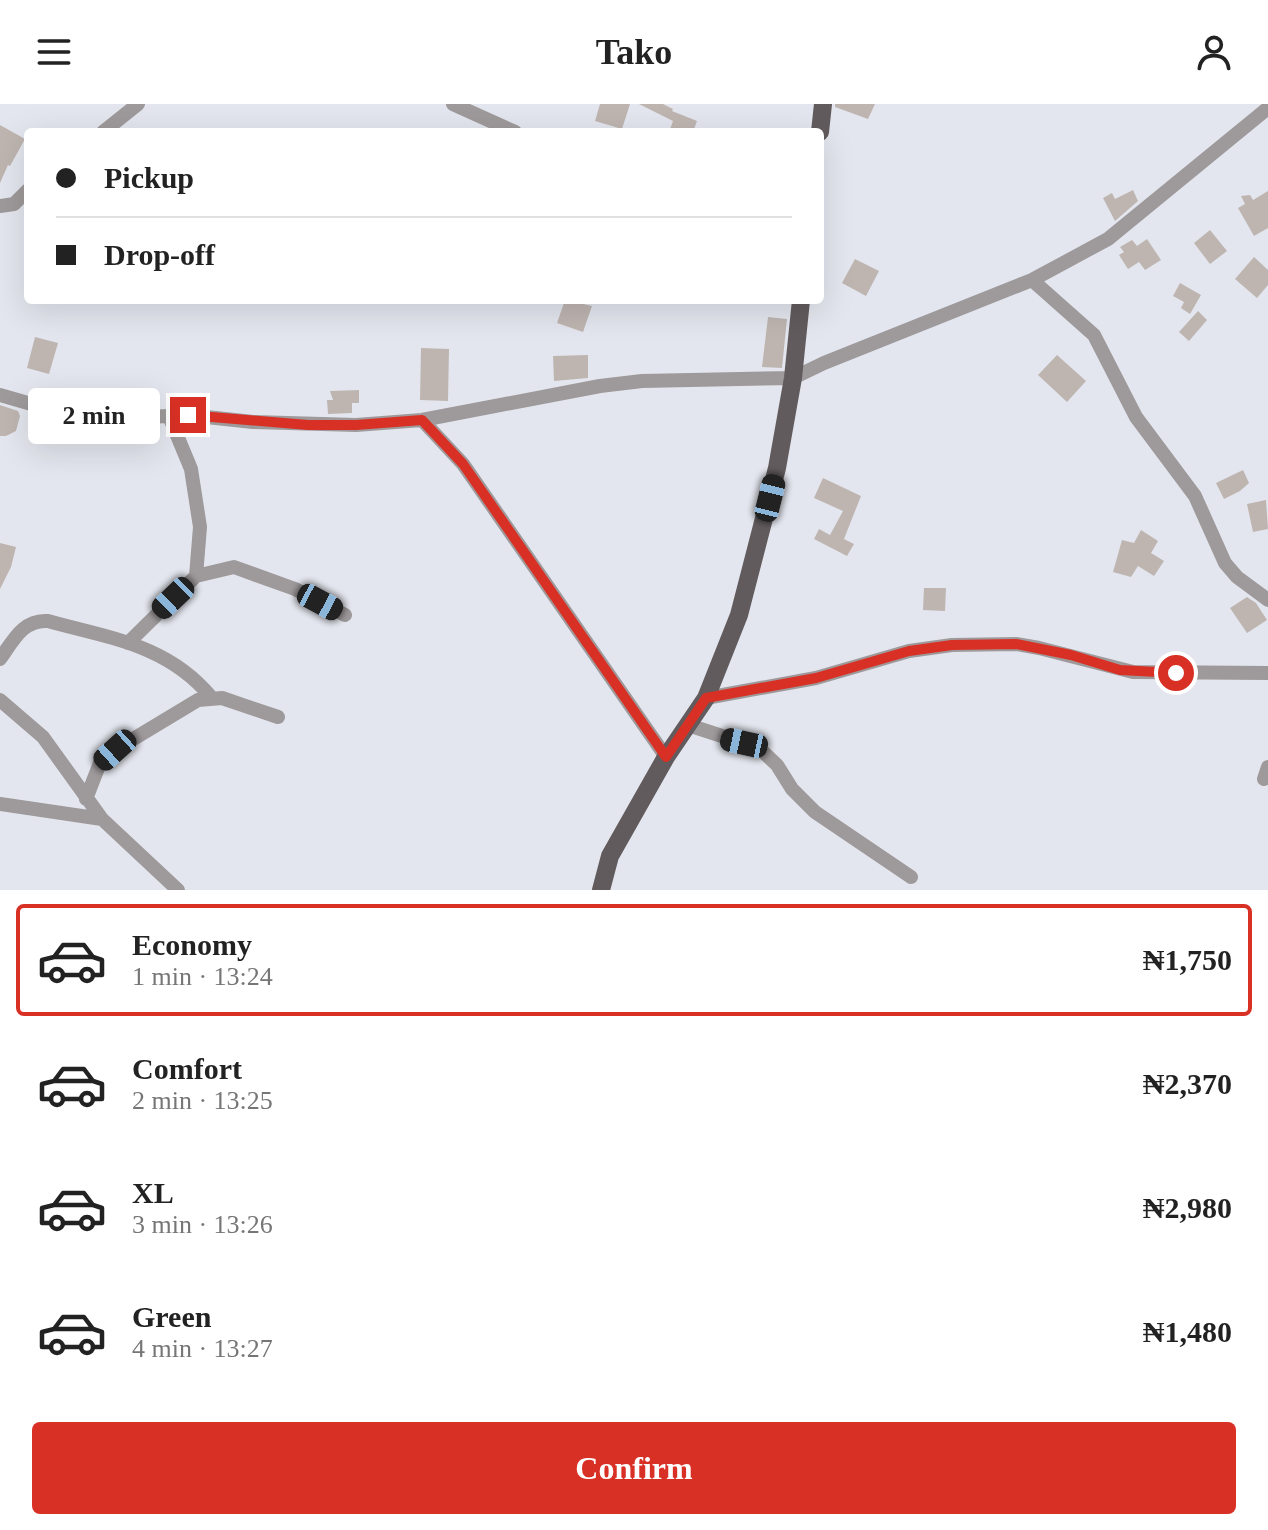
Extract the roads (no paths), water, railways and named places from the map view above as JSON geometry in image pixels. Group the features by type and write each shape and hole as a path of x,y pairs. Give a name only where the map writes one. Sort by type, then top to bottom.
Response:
{"main road":[{"path":"820,128 823,104"},
{"path":"601,890 610,856 666,757 706,698 739,615 777,468 793,378 801,304"}],"street":[{"path":"108,128 138,104"},
{"path":"453,104 506,128"},
{"path":"0,395 87,417 135,420 169,416 332,425 422,420 600,386 642,381 793,378 1032,280 1108,239 1268,108"},
{"path":"0,206 14,204 24,194"},
{"path":"1032,280 1094,335 1136,417 1195,496 1225,563 1237,577 1268,600"},
{"path":"169,416 191,469 200,527 196,576"},
{"path":"422,420 463,464 666,757"},
{"path":"128,643 196,576 234,567 295,589 345,615"},
{"path":"0,659 17,635 36,620 128,643 173,662 211,697"},
{"path":"706,698 816,678 909,651 952,645 1016,644 1133,672 1268,673"},
{"path":"86,799 100,763 115,750 179,710 211,697 278,717"},
{"path":"0,700 43,737 102,819 178,890"},
{"path":"688,725 759,748 815,812 911,877"},
{"path":"0,804 102,819"}]}
